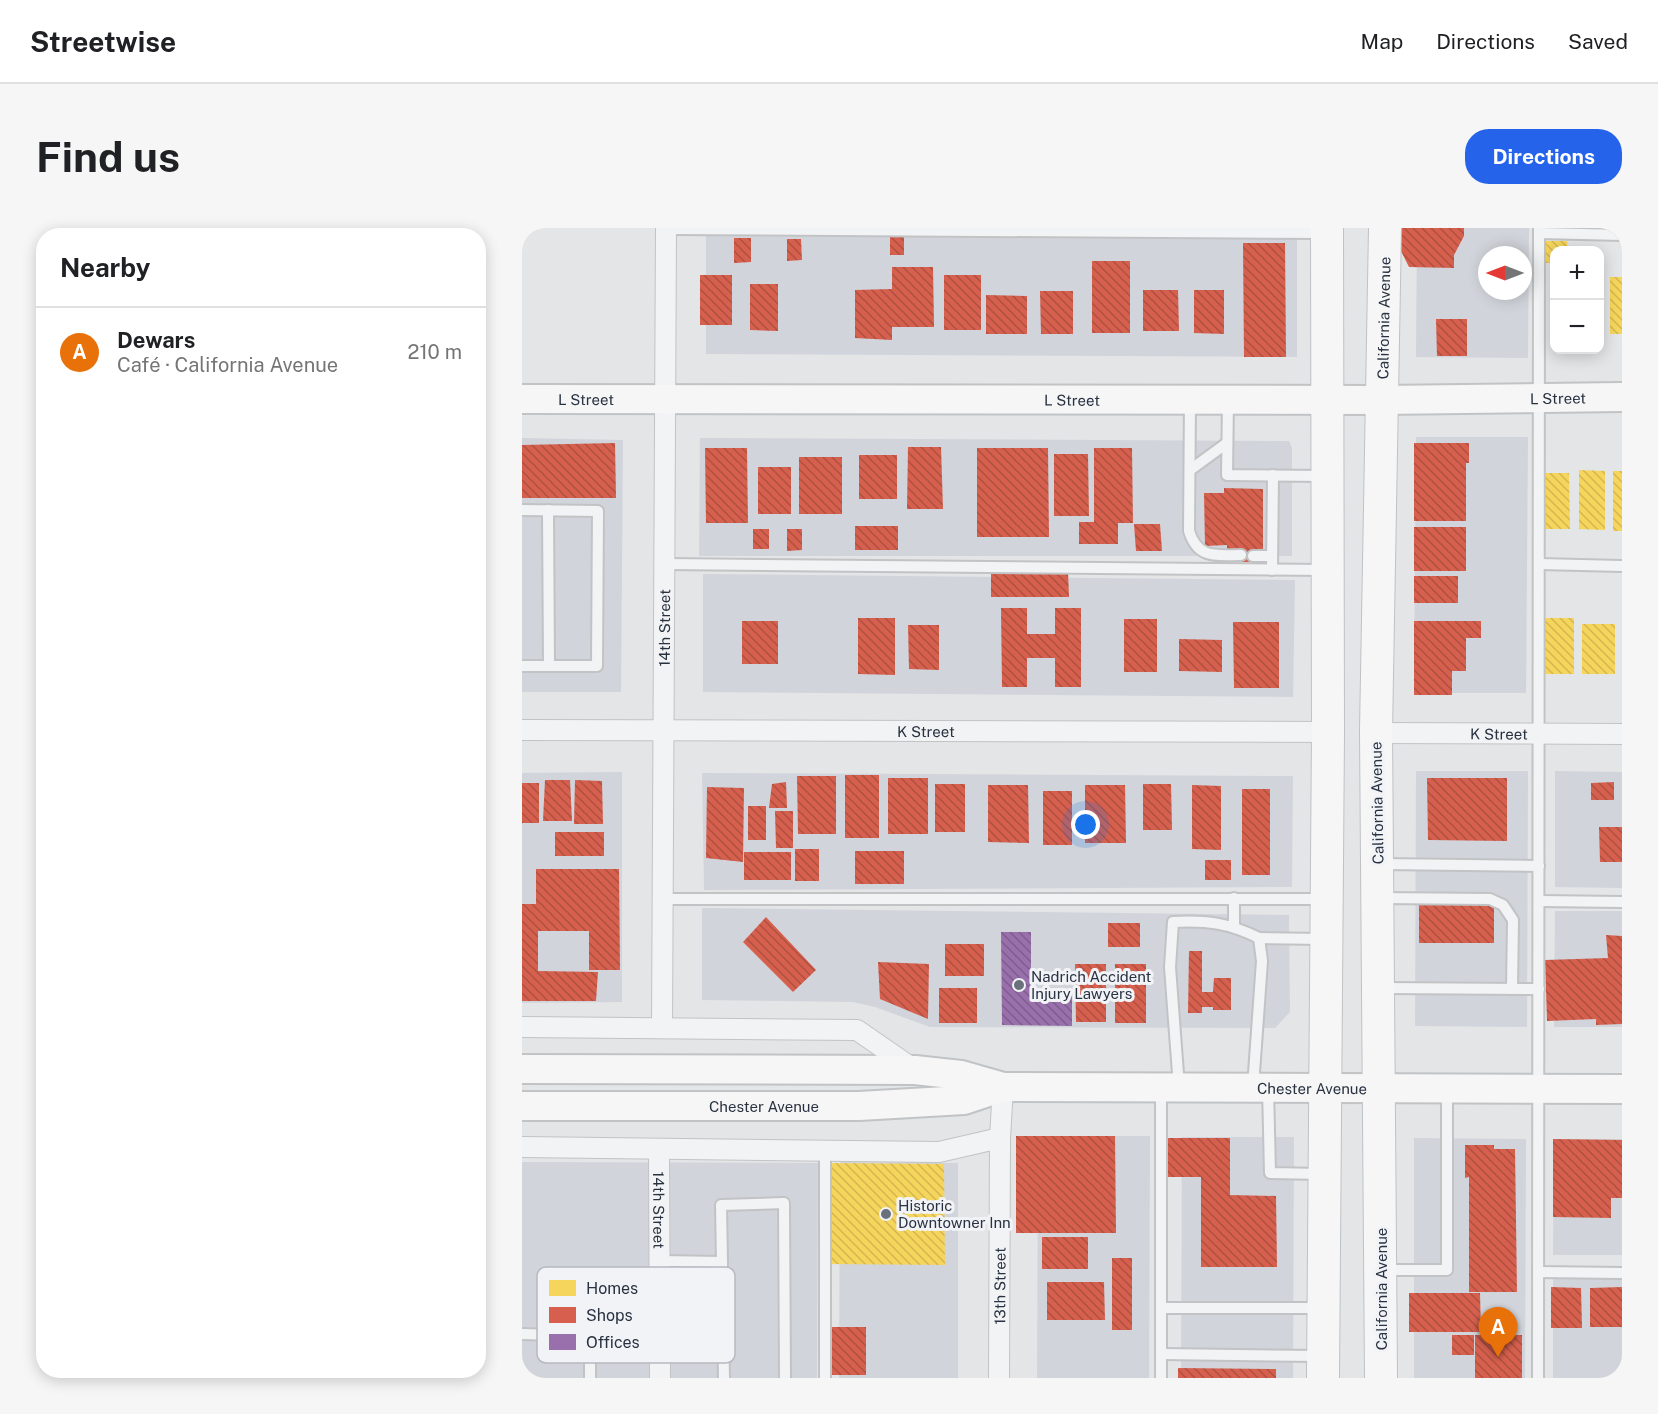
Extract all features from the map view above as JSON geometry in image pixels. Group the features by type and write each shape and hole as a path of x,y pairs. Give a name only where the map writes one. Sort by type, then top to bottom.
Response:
{"main road":[{"name":"California Avenue","path":"1382,1378 1376,733 1385,228"},
{"path":"1323,1367 1328,732 1327,230"},
{"name":"L Street","path":"522,399 1382,400 1622,397"},
{"name":"Chester Avenue","path":"522,1069 915,1070 961,1075 1003,1087 1622,1089"},
{"name":"Chester Avenue","path":"522,1106 859,1106 964,1100 1003,1087"}],"street":[{"name":"14th Street","path":"662,1028 666,228"},
{"name":"K Street","path":"522,730 1328,732"},
{"name":"K Street","path":"1376,733 1622,734"},
{"path":"522,1027 857,1030 915,1070"},
{"name":"13th Street","path":"999,1378 1000,1138 1003,1087"},
{"path":"522,1147 939,1152 1000,1138"},
{"name":"14th Street","path":"659,1150 660,1267"}],"lane":[{"path":"666,228 1327,230"},
{"path":"1539,1378 1539,230 1622,235"},
{"path":"1190,399 1189,531 1193,543 1209,555 1272,556"},
{"path":"1228,399 1227,475 1326,476"},
{"path":"1190,470 1227,443"},
{"path":"1272,570 1273,475"},
{"path":"522,510 598,511 597,666 522,666"},
{"path":"548,510 549,666"},
{"path":"665,564 1327,570"},
{"path":"1539,564 1622,566"},
{"path":"1377,864 1539,866"},
{"path":"1234,898 1234,927"},
{"path":"663,899 1327,898"},
{"path":"1377,898 1490,899 1503,905 1513,920 1512,989"},
{"path":"1539,901 1622,902"},
{"path":"1161,1378 1161,1308 1170,1087 1170,967 1173,922 1198,920 1234,927 1259,938 1327,939"},
{"path":"1259,938 1262,961 1260,1088 1270,1173 1325,1174"},
{"path":"1378,988 1539,989"},
{"path":"1381,1270 1447,1270 1447,1088"},
{"path":"825,1151 825,1378"},
{"path":"722,1267 722,1204 784,1203 785,1378"},
{"path":"660,1261 722,1262"},
{"path":"1539,1272 1622,1273"},
{"path":"1161,1308 1323,1308"},
{"path":"522,1334 537,1334"},
{"path":"1161,1354 1323,1367"},
{"path":"724,1363 724,1378"}],"shaded area":[{"path":"1417,228 1529,228 1529,246 1478,246 1478,300 1528,300 1528,358 1416,357"},
{"path":"706,236 1297,239 1297,357 706,354"},
{"path":"1416,437 1528,437 1526,693 1414,693"},
{"path":"522,438 623,440 621,692 522,692"},
{"path":"700,438 1289,441 1292,448 1292,556 699,556"},
{"path":"703,574 1295,580 1293,697 703,692"},
{"path":"1416,771 1528,771 1527,1027 1415,1026"},
{"path":"1555,771 1622,772 1622,888 1555,887"},
{"path":"622,772 622,1002 522,1003 522,773"},
{"path":"702,773 1293,776 1292,887 704,890"},
{"path":"702,908 1289,915 1290,1012 1275,1028 930,1027 875,1007 853,1002 702,1000"},
{"path":"1555,911 1622,911 1622,1027 1554,1027"},
{"path":"1038,1136 1150,1136 1149,1378 1037,1378"},
{"path":"1182,1137 1294,1137 1293,1378 1181,1378"},
{"path":"1414,1138 1526,1139 1525,1378 1414,1378"},
{"path":"1554,1139 1622,1139 1622,1255 1553,1255"},
{"path":"522,1162 818,1163 817,1378 522,1378"},
{"path":"840,1162 958,1163 958,1378 839,1378"},
{"path":"1553,1278 1622,1278 1622,1378 1553,1378"}],"building: Homes":[{"path":"1546,241 1567,241 1568,246 1550,246 1550,263 1546,263"},
{"path":"1610,277 1622,277 1622,334 1610,334"},
{"path":"1579,470 1605,471 1605,530 1579,529"},
{"path":"1613,471 1622,471 1622,531 1613,531"},
{"path":"1542,473 1569,473 1570,529 1542,529"},
{"path":"1542,618 1574,618 1574,674 1542,674"},
{"path":"1582,624 1615,624 1615,674 1582,674"},
{"name":"Historic Downtowner Inn","path":"828,1163 944,1164 945,1265 829,1264"}],"building: Shops":[{"path":"1394,228 1464,228 1464,236 1454,255 1454,268 1409,267 1394,237"},
{"path":"890,235 904,235 904,255 890,255"},
{"path":"734,238 751,238 751,262 734,263"},
{"path":"787,239 801,239 802,260 787,261"},
{"path":"1243,243 1285,243 1286,357 1244,357"},
{"path":"1092,261 1130,261 1130,333 1092,333"},
{"path":"892,267 933,267 934,327 892,327 892,340 855,338 855,290 892,289"},
{"path":"700,275 732,275 732,325 700,325"},
{"path":"944,275 981,275 981,330 944,330"},
{"path":"750,284 778,284 778,331 750,330"},
{"path":"1143,290 1178,290 1179,331 1143,331"},
{"path":"1194,290 1224,290 1224,334 1194,333"},
{"path":"1040,291 1073,291 1073,334 1041,334"},
{"path":"986,295 1027,296 1027,334 986,334"},
{"path":"1436,319 1467,319 1467,356 1437,356"},
{"path":"615,443 616,498 522,498 522,445"},
{"path":"1414,443 1469,443 1469,463 1466,463 1466,521 1414,521"},
{"path":"908,447 941,447 943,509 907,509"},
{"path":"705,448 747,448 748,523 706,523"},
{"path":"977,448 1048,448 1049,537 977,537"},
{"path":"1094,448 1132,448 1133,523 1118,523 1118,544 1079,544 1079,522 1094,522"},
{"path":"1054,454 1088,454 1089,516 1054,516"},
{"path":"859,455 897,455 897,499 859,499"},
{"path":"799,457 842,457 842,514 799,514"},
{"path":"758,467 791,467 791,514 758,514"},
{"path":"1224,488 1263,489 1263,549 1252,549 1252,562 1242,562 1242,549 1227,549 1227,545 1205,546 1204,493 1224,493"},
{"path":"1134,524 1160,524 1162,551 1136,551"},
{"path":"855,526 898,526 898,550 855,550"},
{"path":"1414,527 1466,527 1466,571 1414,571"},
{"path":"753,529 769,529 769,549 753,549"},
{"path":"787,529 802,529 802,550 787,551"},
{"path":"991,571 1068,571 1069,597 991,597"},
{"path":"1414,576 1458,576 1458,603 1414,603"},
{"path":"1001,608 1027,608 1027,634 1055,634 1055,608 1081,608 1081,687 1055,687 1055,658 1027,658 1027,687 1002,687"},
{"path":"858,618 895,618 895,675 858,674"},
{"path":"1124,619 1157,619 1157,672 1124,672"},
{"path":"742,621 778,621 778,664 742,664"},
{"path":"1414,621 1481,621 1481,638 1466,638 1466,671 1452,671 1452,695 1414,695"},
{"path":"1233,622 1279,622 1279,688 1234,688"},
{"path":"908,625 939,625 939,670 909,669"},
{"path":"1179,639 1222,640 1222,672 1179,671"},
{"path":"845,775 879,775 879,838 845,838"},
{"path":"797,776 836,776 836,834 798,834"},
{"path":"888,778 928,778 928,834 888,834"},
{"path":"1427,778 1507,778 1507,841 1428,840"},
{"path":"545,780 570,780 572,821 543,821"},
{"path":"575,780 602,781 603,824 574,824"},
{"path":"786,782 787,808 769,808 772,784"},
{"path":"1614,782 1614,800 1591,800 1591,783"},
{"path":"522,783 539,783 539,823 522,823"},
{"path":"935,784 965,784 965,832 935,832"},
{"path":"1143,784 1171,784 1172,830 1143,830"},
{"path":"988,785 1028,785 1029,843 988,842"},
{"path":"1085,785 1125,785 1126,843 1085,843"},
{"path":"1192,785 1221,786 1221,850 1192,849"},
{"path":"707,787 744,788 743,862 706,858"},
{"path":"1242,789 1270,789 1270,875 1242,875"},
{"path":"1043,791 1072,791 1072,845 1043,845"},
{"path":"748,806 766,806 766,840 748,840"},
{"path":"775,811 793,811 793,848 776,848"},
{"path":"1599,827 1622,827 1622,862 1600,862"},
{"path":"555,832 604,832 604,856 555,856"},
{"path":"795,849 819,849 819,881 795,881"},
{"path":"855,851 904,851 904,884 855,884"},
{"path":"744,852 791,852 791,880 744,880"},
{"path":"1205,860 1231,860 1231,880 1205,880"},
{"path":"536,869 619,869 620,970 589,970 589,931 538,931 538,971 598,972 596,1001 522,1001 522,904 536,904"},
{"path":"1419,904 1494,905 1494,943 1419,943"},
{"path":"766,917 816,970 793,992 743,942"},
{"path":"1108,923 1140,923 1140,947 1108,947"},
{"path":"1606,935 1622,936 1622,1024 1596,1025 1596,1019 1547,1021 1545,960 1608,958"},
{"path":"945,944 984,944 984,976 945,976"},
{"path":"1189,951 1202,951 1202,992 1213,992 1214,978 1231,978 1231,1010 1213,1010 1213,1007 1202,1007 1202,1013 1188,1013"},
{"path":"878,962 929,964 928,1019 880,999"},
{"path":"1075,964 1106,964 1106,1022 1076,1022"},
{"path":"1115,964 1146,964 1146,1023 1115,1023"},
{"path":"939,988 977,988 977,1023 939,1023"},
{"path":"1016,1136 1115,1136 1116,1233 1016,1233"},
{"path":"1164,1138 1230,1138 1230,1195 1276,1196 1277,1267 1201,1267 1201,1177 1164,1177"},
{"path":"1553,1139 1622,1140 1622,1198 1611,1198 1611,1218 1553,1217"},
{"path":"1465,1145 1494,1145 1494,1149 1515,1149 1517,1292 1469,1292 1469,1177 1465,1178"},
{"path":"1042,1237 1088,1237 1088,1269 1042,1269"},
{"path":"1112,1258 1132,1258 1132,1330 1112,1330"},
{"path":"1047,1282 1104,1282 1105,1320 1047,1320"},
{"path":"1551,1287 1581,1288 1582,1328 1551,1328"},
{"path":"1622,1287 1622,1327 1590,1327 1590,1288"},
{"path":"1409,1293 1480,1293 1481,1332 1409,1332"},
{"path":"826,1327 866,1327 866,1375 827,1375"},
{"path":"1452,1335 1474,1335 1474,1355 1452,1355"},
{"path":"1475,1335 1522,1335 1522,1378 1475,1378"},
{"path":"1178,1368 1276,1369 1276,1378 1178,1378"}],"building: Offices":[{"path":"1001,932 1031,932 1031,994 1072,994 1072,1026 1002,1025"}],"place":[{"name":"Nadrich Accident Injury Lawyers","path":"1019,985"},
{"name":"Historic Downtowner Inn","path":"886,1214"},
{"name":"Dewars","path":"1498,1357"}]}
